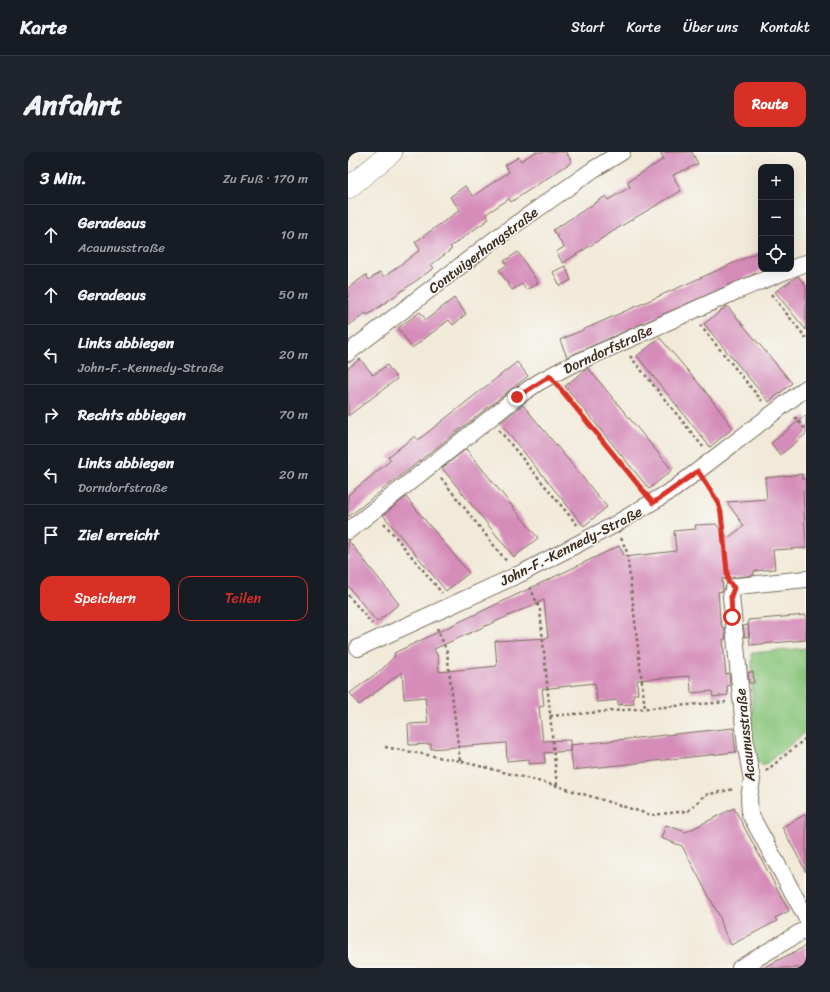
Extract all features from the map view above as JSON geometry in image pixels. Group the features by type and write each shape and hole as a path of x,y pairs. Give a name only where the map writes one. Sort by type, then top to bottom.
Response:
{"main road":[{"path":"348,188 392,152"}],"street":[{"name":"Contwigerhangstraße","path":"348,353 494,239 594,168 622,152"},
{"name":"Dorndorfstraße","path":"794,268 806,263"},
{"name":"Dorndorfstraße","path":"348,531 517,397 550,376 689,312 783,272"},
{"name":"John-F.-Kennedy-Straße","path":"358,648 383,638 520,573 614,525 653,503 698,471 806,388"},
{"path":"734,588 738,586 806,579"},
{"name":"Acaunusstraße","path":"734,588 731,596 732,617 746,746 752,783 749,798 750,814 806,916"},
{"path":"740,968 806,929"}],"path":[{"path":"348,157 354,152"},
{"path":"760,281 806,338"},
{"path":"689,312 772,413"},
{"path":"620,343 713,459"},
{"path":"550,376 653,503"},
{"path":"489,419 588,538"},
{"path":"431,465 520,573 540,610 557,786"},
{"path":"698,471 718,502 721,513 728,581 734,588"},
{"path":"373,511 452,605"},
{"path":"614,525 627,552 646,709"},
{"path":"348,595 383,638"},
{"path":"431,615 448,652 460,761"},
{"path":"550,716 741,700"},
{"path":"385,747 460,761 557,786 651,815 688,811 705,795 752,783 806,738"}],"green space":[{"path":"806,648 806,732 763,766 752,757 752,653"}],"building":[{"path":"535,152 566,152 572,162 511,202 509,199 486,214 489,219 450,247 452,249 431,265 434,268 368,315 366,313 348,326 348,288 366,275 369,280 380,272 384,277 420,250 415,242 460,210 450,197 465,186 473,196 509,172 505,165 519,157 521,161"},
{"path":"660,152 692,152 698,164 673,175 681,191 626,223 563,263 556,252 564,247 553,230 606,196 608,200 630,187 627,182 664,159"},
{"path":"518,252 538,283 526,290 522,284 512,290 499,270 507,265 504,261"},
{"path":"758,252 759,272 567,357 560,340"},
{"path":"565,266 571,280 560,286 553,272"},
{"path":"798,276 806,286 806,330 775,292"},
{"path":"454,298 466,314 453,325 449,320 412,348 398,328 420,312 426,320"},
{"path":"727,306 792,383 769,402 704,324"},
{"path":"660,338 705,391 733,428 710,447 637,356"},
{"path":"360,359 373,375 387,365 397,379 348,416 348,368"},
{"path":"517,362 528,376 348,517 348,495 391,460 388,457 415,436 418,440"},
{"path":"588,368 672,470 649,489 565,386"},
{"path":"523,405 607,507 584,526 500,423"},
{"path":"806,415 806,434 780,455 771,443"},
{"path":"466,449 538,538 514,557 442,468"},
{"path":"802,474 802,479 806,479 806,491 803,491 806,548 773,550 775,569 754,571 754,575 722,579 723,591 718,592 720,619 722,627 724,627 726,639 723,639 726,674 729,673 730,685 727,686 728,695 713,697 712,691 691,693 690,676 637,680 638,694 633,694 634,704 618,705 618,700 597,702 595,683 542,689 544,706 539,707 543,741 570,740 570,751 544,753 545,763 529,764 529,759 507,761 506,743 431,749 431,744 409,745 408,724 428,723 425,697 404,699 402,672 359,705 350,693 381,670 395,656 394,653 619,546 625,557 676,551 674,531 696,529 695,525 716,524 728,538 744,526 727,502 767,499 765,478","holes":["544,600 548,638 495,641 497,666 439,672 438,657 434,649"]},
{"path":"406,497 469,573 446,591 383,515"},
{"path":"348,540 399,604 377,622 348,586"},
{"path":"806,615 806,640 750,645 748,620"},
{"path":"748,625 749,636 745,637 743,626"},
{"path":"748,672 753,672 754,683 749,683"},
{"path":"733,728 736,752 573,770 570,745"},
{"path":"734,808 789,911 775,918 777,921 731,945 724,931 720,917 682,846 661,838 666,825 686,832"},
{"path":"806,814 806,872 782,827"},
{"path":"806,946 806,968 763,968"}],"route":[{"path":"517,397 550,376 653,503 698,471 712,490 718,502 721,513 728,581 734,588 731,596 732,617"}]}
